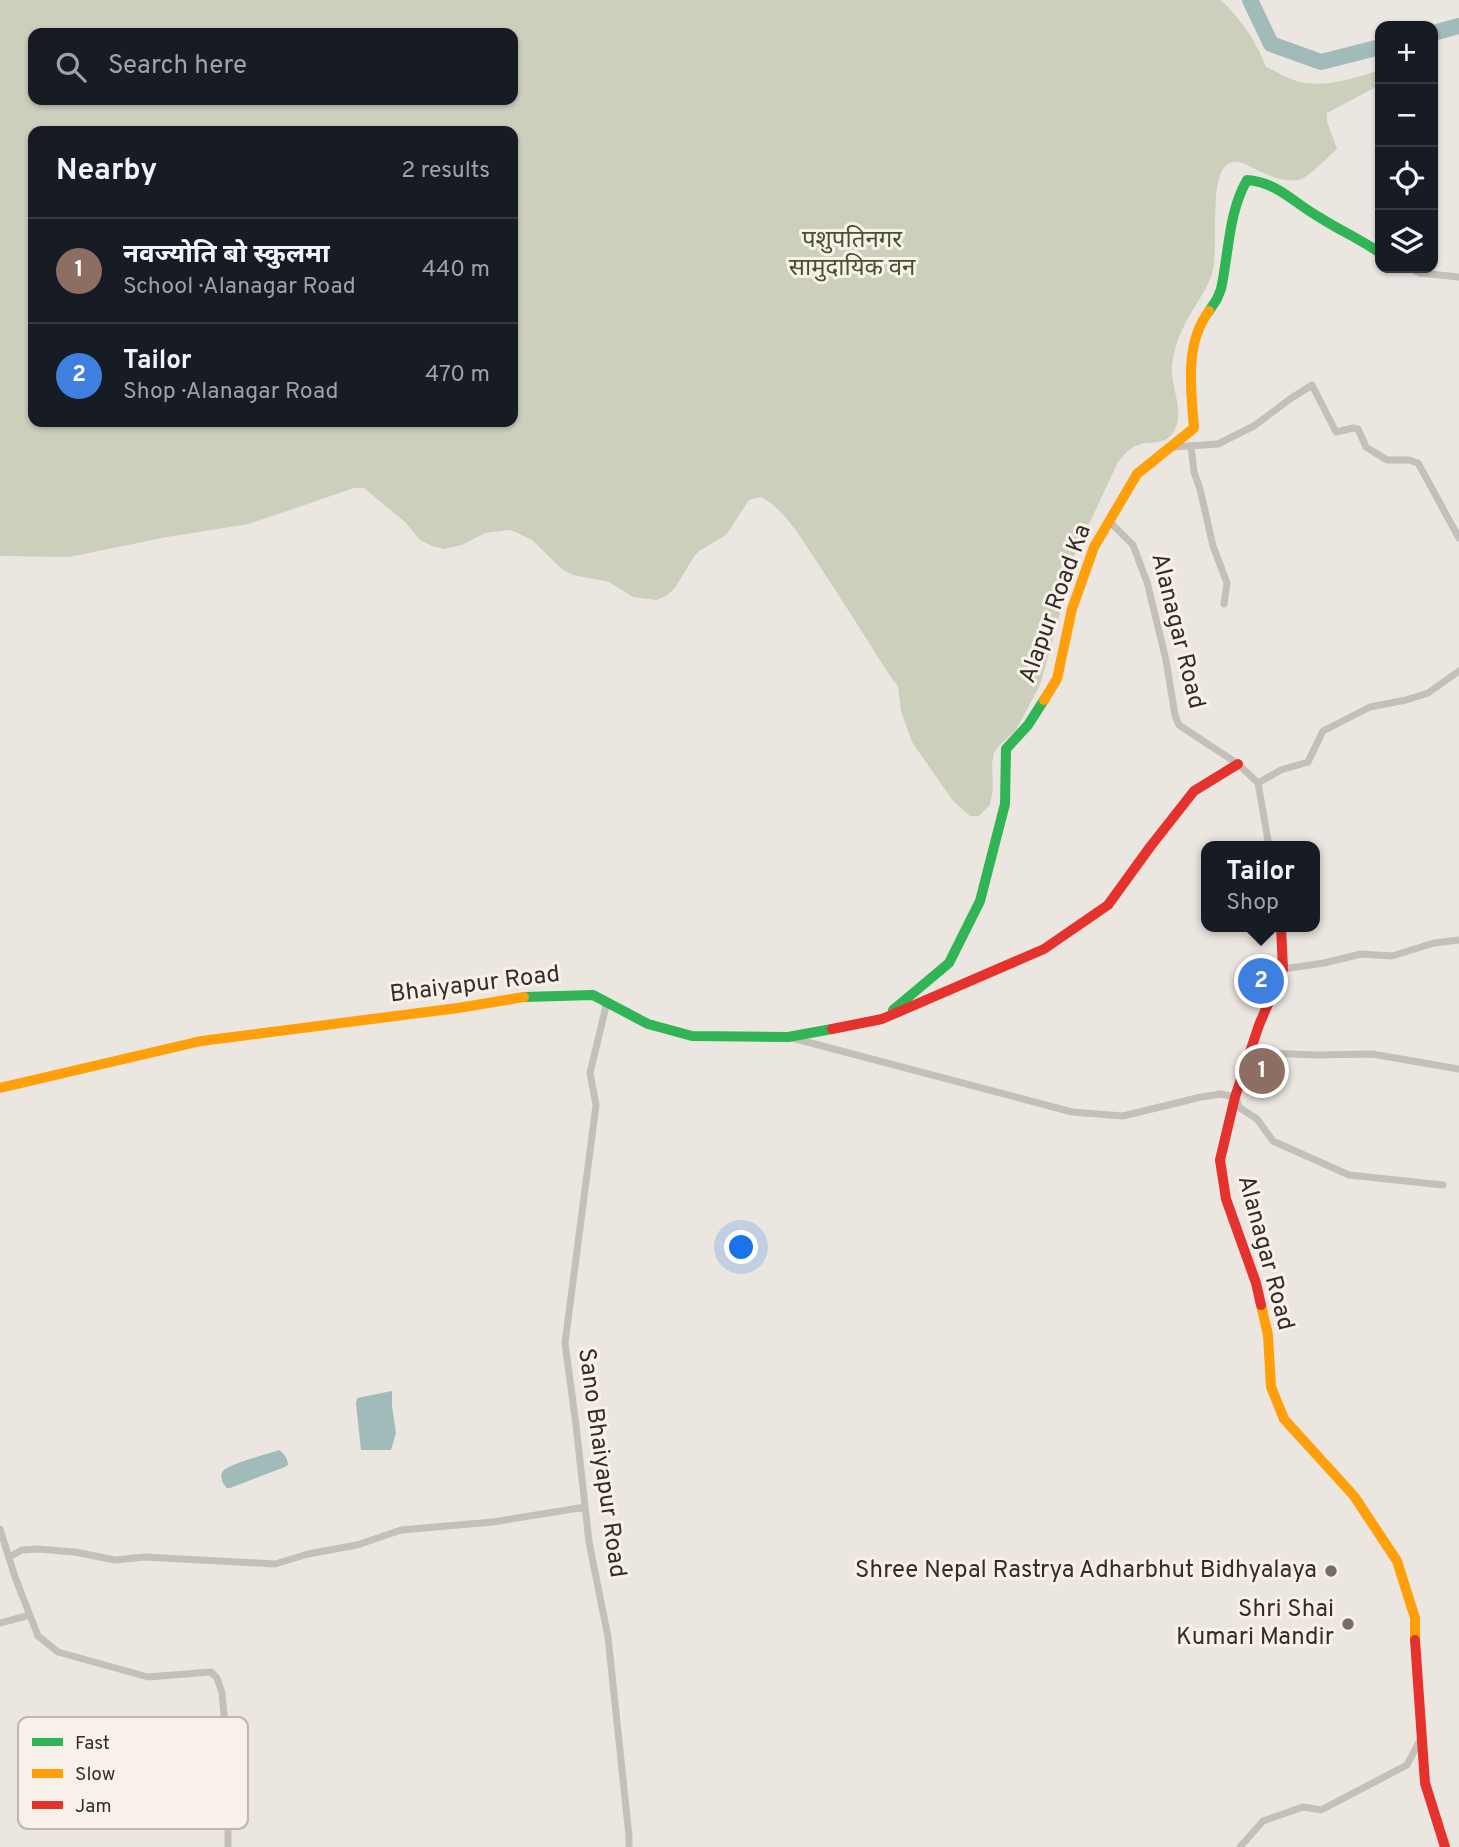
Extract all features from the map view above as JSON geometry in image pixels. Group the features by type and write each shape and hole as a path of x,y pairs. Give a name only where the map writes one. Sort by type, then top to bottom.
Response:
{"street":[{"name":"Alapur Road Ka","path":"882,1019 950,963 980,901 1005,804 1006,749 1028,725 1057,680 1072,609 1094,547 1138,474 1194,428 1191,367 1199,325 1221,292 1240,189 1247,180 1260,181 1277,188 1318,217 1375,249"},
{"path":"1420,273 1459,277"},
{"path":"1172,447 1218,444 1254,426 1312,385 1336,432 1358,429 1366,447 1387,460 1409,460 1418,463 1459,538"},
{"path":"1191,446 1213,546 1227,583 1224,604"},
{"name":"Alanagar Road","path":"1109,521 1133,545 1147,582 1179,725 1238,764 1258,783"},
{"path":"1268,841 1258,783 1281,770 1308,762 1323,731 1370,707 1428,693 1459,671"},
{"name":"Bhaiyapur Road","path":"0,1088 201,1041 521,997 593,995 648,1024 692,1035 788,1037 882,1019 1044,949 1108,905 1194,791 1238,764"},
{"name":"Alanagar Road","path":"1281,932 1283,969 1259,1026 1235,1097 1220,1160 1226,1199 1256,1283 1268,1335 1271,1387 1284,1419 1354,1496 1396,1561 1415,1618 1425,1783 1445,1847"},
{"path":"1283,969 1361,954 1392,956 1434,943 1459,940"},
{"name":"Sano Bhaiyapur Road","path":"607,1002 590,1073 596,1105 565,1343 589,1542 608,1637 629,1847"},
{"path":"788,1037 1072,1112 1123,1116 1201,1097 1221,1094 1235,1097 1240,1108 1257,1119 1273,1141 1349,1175 1443,1185"},
{"path":"1250,1052 1372,1054 1459,1069"},
{"path":"9,1557 22,1550 37,1549 75,1552 115,1560 145,1558 275,1564 309,1553 357,1545 401,1530 493,1522 585,1507"},
{"path":"0,1529 38,1636 58,1652 148,1677 211,1672 222,1693 224,1717"},
{"path":"0,1623 30,1615"},
{"path":"1240,1847 1263,1821 1303,1807 1321,1810 1407,1765 1423,1735"},
{"path":"228,1829 228,1847"}],"green space":[{"name":"पशुपतिनगर सामुदायिक वन","path":"0,0 1221,0 1247,31 1266,67 1289,78 1318,84 1375,71 1375,88 1327,113 1327,121 1337,149 1305,177 1296,180 1278,178 1238,162 1230,163 1223,169 1217,190 1212,274 1182,330 1173,357 1172,374 1178,406 1175,429 1163,441 1132,448 1118,462 1063,580 1060,591 1061,610 1040,685 1016,730 994,753 990,805 979,816 970,816 953,801 912,742 901,711 898,686 793,526 761,497 749,500 726,535 699,551 675,588 656,600 633,597 609,582 573,575 563,570 532,540 511,530 485,533 462,545 444,549 432,546 420,540 405,522 364,488 354,488 249,524 69,557 0,556"}],"water":[{"path":"392,1391 396,1433 391,1450 361,1450 357,1398"},
{"path":"279,1450 287,1461 288,1465 285,1467 230,1488 224,1485 221,1477 225,1470"}],"waterway":[{"path":"1250,0 1271,44 1321,62 1375,48"},
{"path":"1438,32 1459,26"}],"traffic: fast":[{"path":"1209,311 1221,289 1236,206 1247,180 1276,189 1375,250"},
{"path":"893,1010 949,963 980,901 1005,804 1006,749 1028,725 1044,700"},
{"path":"524,997 593,995 648,1024 692,1036 788,1037 832,1029"}],"traffic: slow":[{"path":"1044,700 1057,679 1072,609 1094,547 1137,474 1194,428 1192,353 1201,324 1209,311"},
{"path":"0,1088 201,1041 524,997"},
{"path":"1261,1305 1268,1335 1271,1387 1284,1419 1354,1496 1397,1561 1415,1618 1415,1640"}],"traffic: jam":[{"path":"832,1029 882,1019 1044,949 1108,905 1194,791 1238,764"},
{"path":"1261,1305 1256,1283 1226,1199 1220,1160 1235,1097 1259,1025 1283,969 1281,932"},
{"path":"1415,1640 1425,1783 1445,1847"}],"place":[{"name":"Tailor","path":"1261,981"},
{"name":"नवज्याेति बाे स्कुलमा","path":"1262,1071"},
{"name":"Shree Nepal Rastrya Adharbhut Bidhyalaya","path":"1331,1571"},
{"name":"Shri Shai Kumari Mandir","path":"1348,1624"}]}
